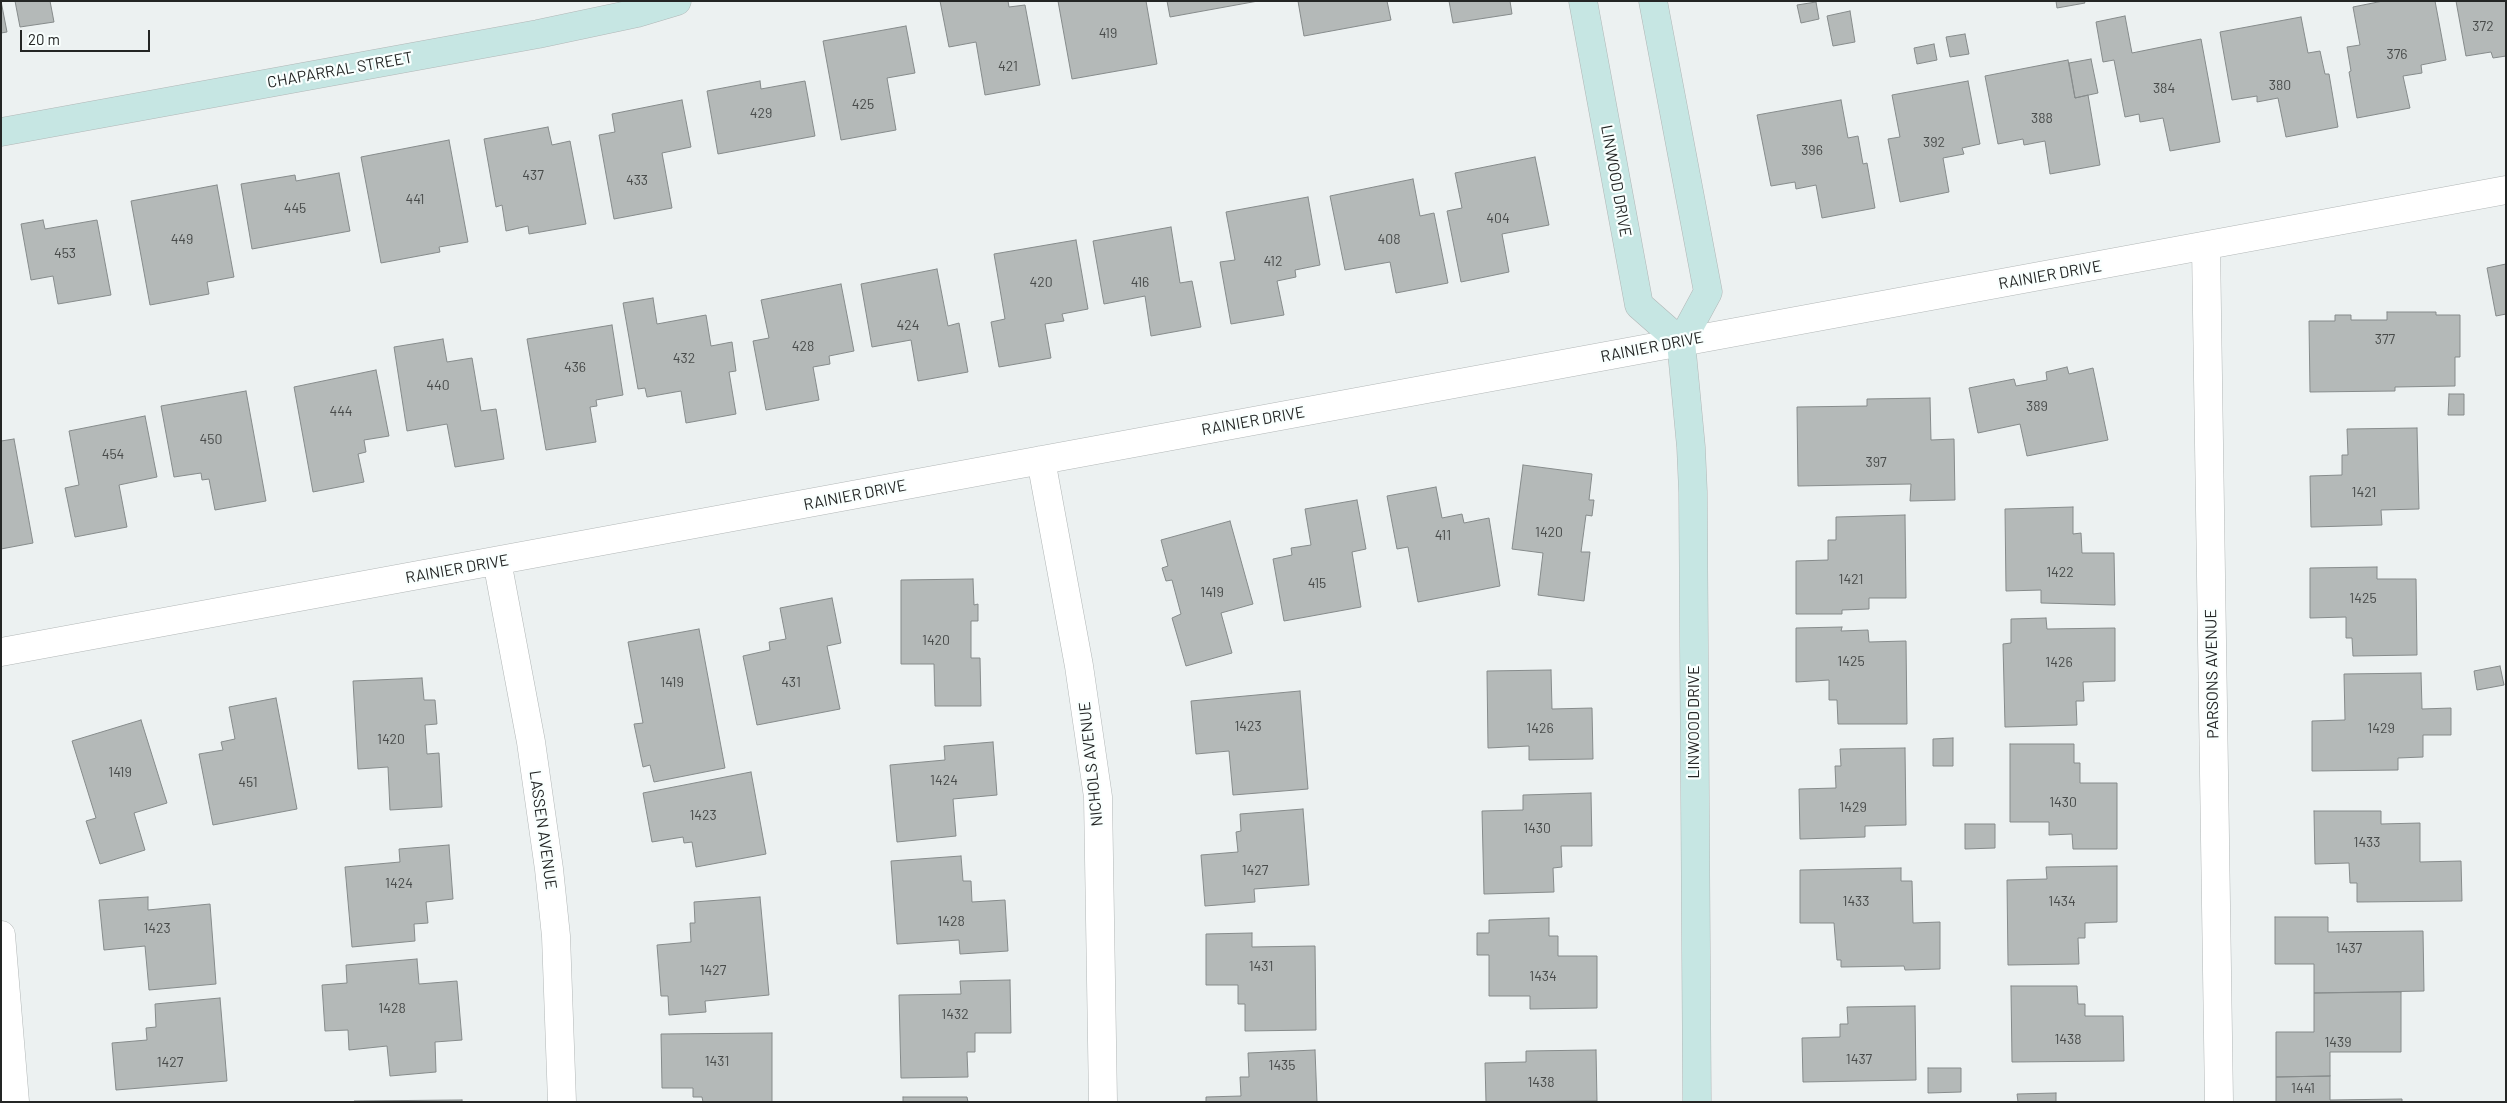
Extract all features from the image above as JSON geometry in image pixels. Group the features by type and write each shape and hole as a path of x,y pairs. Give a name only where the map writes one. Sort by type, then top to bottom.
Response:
{"street":[{"name":"CHAPARRAL STREET","path":"1,132 538,34 637,13 677,1"},
{"name":"LINWOOD DRIVE","path":"1583,1 1639,305 1681,342 1691,447 1693,492 1697,1102"},
{"path":"1653,1 1708,292 1681,342"},
{"name":"RAINIER DRIVE","path":"1,652 2506,190"},
{"name":"PARSONS AVENUE","path":"2206,246 2219,1102"},
{"name":"NICHOLS AVENUE","path":"1040,460 1079,666 1098,797 1103,1102"},
{"name":"LASSEN AVENUE","path":"497,561 530,742 549,869 557,954 562,1102"},
{"path":"1,936 15,1102"}],"building":[{"path":"1,1 7,32 1,33"},
{"path":"15,1 50,1 54,22 20,27"},
{"path":"940,1 1008,1 1009,7 1025,5 1040,85 985,95 976,42 949,47"},
{"path":"1058,1 1146,1 1157,64 1072,79"},
{"path":"1167,1 1258,1 1170,17"},
{"path":"1298,1 1387,1 1391,20 1304,36"},
{"path":"1449,1 1510,1 1512,14 1453,23"},
{"path":"2056,1 2084,1 2085,3 2057,8"},
{"path":"2383,1 2435,1 2446,60 2421,65 2422,73 2403,76 2410,108 2357,118 2349,72 2351,71 2347,47 2360,45 2353,7"},
{"path":"2456,1 2506,1 2506,56 2493,58 2491,52 2466,56"},
{"path":"1816,2 1819,19 1801,23 1797,5"},
{"path":"1850,11 1855,42 1833,46 1827,16"},
{"path":"2125,16 2132,53 2201,39 2220,142 2170,151 2163,118 2140,122 2139,114 2125,117 2114,60 2103,62 2096,22"},
{"path":"2301,17 2308,53 2320,51 2325,74 2329,74 2338,127 2286,137 2278,98 2257,102 2257,96 2232,100 2220,32"},
{"path":"906,26 915,73 887,78 896,130 841,140 823,41"},
{"path":"1965,34 1969,54 1950,57 1946,37"},
{"path":"1934,44 1937,60 1917,64 1914,48"},
{"path":"2091,59 2098,93 2075,98 2069,63"},
{"path":"2068,60 2075,98 2088,95 2100,165 2050,174 2045,141 2024,145 2023,139 1998,144 1985,76"},
{"path":"760,81 761,89 805,81 815,136 718,154 707,91"},
{"path":"1968,81 1980,144 1962,148 1964,154 1943,158 1949,192 1900,202 1888,139 1900,137 1892,95"},
{"path":"682,100 691,147 662,153 672,208 614,219 599,135 615,132 612,114"},
{"path":"1841,100 1848,138 1858,136 1863,164 1867,163 1875,208 1822,218 1816,185 1796,189 1795,182 1771,186 1757,115"},
{"path":"548,127 552,145 570,141 586,224 529,234 528,226 506,231 502,205 496,207 484,139"},
{"path":"449,140 468,242 439,247 440,252 381,263 361,157"},
{"path":"1535,157 1549,225 1502,234 1509,272 1461,282 1447,211 1462,208 1455,173"},
{"path":"339,173 350,231 252,249 241,184 295,175 296,181"},
{"path":"1413,179 1420,216 1434,213 1448,283 1396,293 1390,262 1345,270 1330,196"},
{"path":"217,185 234,277 207,282 209,294 150,305 131,201"},
{"path":"1308,197 1320,265 1295,270 1296,277 1277,281 1284,315 1231,324 1220,262 1235,260 1226,212"},
{"path":"43,220 45,229 97,220 111,295 58,304 53,276 31,280 21,224"},
{"path":"1171,227 1180,283 1192,281 1201,327 1151,336 1145,296 1104,304 1093,241"},
{"path":"1076,240 1088,309 1062,314 1064,321 1045,324 1051,358 999,367 991,322 1005,319 994,254"},
{"path":"2506,264 2506,314 2496,316 2487,268"},
{"path":"937,269 948,326 959,323 968,372 918,381 911,340 872,347 861,284"},
{"path":"841,284 854,351 829,356 830,364 813,367 819,400 766,410 753,341 769,338 761,300"},
{"path":"653,298 657,324 706,315 711,346 732,342 736,371 729,372 736,414 686,423 681,391 647,397 645,388 638,389 623,303"},
{"path":"2387,312 2436,312 2436,315 2460,315 2460,357 2455,357 2455,386 2395,387 2395,391 2310,392 2309,321 2335,321 2335,315 2351,315 2351,320 2387,320"},
{"path":"612,325 623,395 596,400 597,406 590,407 596,442 546,450 527,339"},
{"path":"443,339 447,362 472,358 481,411 496,409 504,459 455,467 447,424 407,431 394,347"},
{"path":"2067,367 2069,374 2093,368 2108,440 2027,456 2020,424 1978,433 1969,388 2014,379 2016,386 2047,380 2046,372"},
{"path":"376,370 389,436 364,440 366,452 358,454 364,482 313,492 294,387"},
{"path":"246,391 266,501 215,510 209,479 202,480 201,473 174,477 161,406"},
{"path":"2449,394 2464,394 2464,415 2448,415"},
{"path":"1930,398 1931,440 1954,439 1955,500 1910,501 1911,484 1798,486 1797,407 1867,406 1867,399"},
{"path":"145,416 157,477 119,485 127,527 75,537 65,488 79,485 69,431"},
{"path":"2417,428 2419,509 2381,510 2382,525 2311,527 2310,476 2342,475 2342,455 2348,455 2347,429"},
{"path":"14,439 33,543 1,549 1,441"},
{"path":"1523,465 1592,474 1589,500 1594,500 1592,516 1586,515 1581,552 1590,552 1584,601 1538,595 1543,553 1512,549"},
{"path":"1436,487 1442,518 1462,514 1464,523 1489,518 1500,586 1418,602 1408,547 1397,549 1387,496"},
{"path":"1357,500 1366,549 1352,552 1361,607 1284,621 1273,559 1292,555 1291,548 1311,545 1305,509"},
{"path":"2073,507 2073,534 2081,533 2082,553 2114,553 2115,605 2041,603 2041,590 2006,591 2005,509"},
{"path":"1905,515 1906,598 1869,598 1869,609 1842,610 1842,614 1796,614 1796,561 1828,560 1828,540 1836,540 1836,517"},
{"path":"1230,521 1253,604 1221,613 1232,653 1186,666 1172,618 1181,614 1172,580 1166,581 1162,568 1168,566 1161,540"},
{"path":"2377,567 2377,579 2416,579 2417,655 2353,656 2352,638 2346,638 2346,617 2310,618 2310,568"},
{"path":"973,579 974,605 978,604 978,621 971,621 971,658 980,658 981,706 935,706 934,664 901,664 901,580"},
{"path":"832,598 841,643 827,646 840,709 757,725 743,656 770,650 769,642 786,639 780,608"},
{"path":"2046,618 2047,629 2115,628 2115,681 2083,682 2084,701 2076,701 2077,725 2005,727 2003,644 2011,643 2011,619"},
{"path":"1842,627 1841,631 1868,630 1869,642 1906,641 1907,724 1838,724 1837,700 1829,700 1829,680 1796,682 1796,628"},
{"path":"699,629 725,768 654,782 650,765 643,767 634,724 643,723 628,642"},
{"path":"2500,666 2504,685 2477,690 2474,671"},
{"path":"1551,670 1552,709 1592,708 1593,759 1529,760 1529,746 1488,748 1487,671"},
{"path":"2421,673 2422,709 2451,708 2451,735 2423,735 2423,757 2398,758 2398,770 2312,771 2312,721 2345,720 2344,674"},
{"path":"422,678 424,700 435,700 437,724 425,725 427,754 439,753 442,807 390,810 388,767 358,769 353,681"},
{"path":"1300,691 1308,789 1233,795 1229,751 1196,754 1191,701"},
{"path":"276,698 297,809 213,825 199,754 223,750 221,742 235,739 229,707"},
{"path":"141,720 167,803 134,813 145,850 100,864 86,821 96,818 72,741"},
{"path":"1953,738 1953,766 1933,766 1933,739"},
{"path":"993,742 997,795 953,799 956,836 897,842 890,765 945,760 944,746"},
{"path":"2010,744 2074,744 2074,763 2080,763 2080,783 2117,783 2117,849 2073,849 2072,834 2049,835 2049,822 2010,822"},
{"path":"1905,748 1906,825 1865,826 1865,837 1800,839 1799,789 1836,788 1835,766 1841,766 1840,749"},
{"path":"751,772 766,854 696,867 692,842 684,843 683,837 652,842 643,793"},
{"path":"1591,793 1592,846 1561,846 1562,867 1553,868 1554,892 1484,894 1482,811 1523,810 1523,795"},
{"path":"1303,809 1309,885 1254,889 1255,902 1205,906 1201,855 1238,852 1236,832 1241,831 1240,814"},
{"path":"2314,811 2381,811 2381,824 2420,823 2420,862 2461,861 2462,901 2357,902 2357,883 2350,883 2349,863 2315,864"},
{"path":"1965,824 1995,824 1995,848 1965,849"},
{"path":"449,845 453,899 426,902 428,923 414,924 415,941 352,947 345,867 400,862 399,849"},
{"path":"961,856 963,881 971,881 972,902 1005,900 1008,951 960,954 959,940 897,944 891,861"},
{"path":"2117,866 2117,922 2085,923 2085,938 2078,938 2079,964 2008,965 2007,880 2047,879 2046,867"},
{"path":"1901,868 1901,881 1912,881 1913,923 1940,922 1940,969 1905,970 1904,966 1841,967 1841,960 1837,960 1834,923 1800,923 1800,870"},
{"path":"148,897 148,910 210,904 216,984 149,990 145,946 104,950 99,900"},
{"path":"760,897 769,995 705,1001 706,1012 669,1015 668,996 661,996 657,945 691,942 690,923 695,923 694,902"},
{"path":"2275,917 2328,917 2328,932 2423,931 2424,991 2314,993 2314,964 2275,964"},
{"path":"1549,918 1549,936 1558,936 1558,956 1597,956 1597,1008 1530,1009 1530,996 1489,996 1489,955 1477,955 1477,933 1489,933 1489,920"},
{"path":"1252,933 1252,947 1315,946 1316,1030 1245,1031 1245,1004 1238,1004 1238,985 1206,985 1206,934"},
{"path":"417,959 419,984 457,981 462,1040 435,1042 436,1072 390,1076 387,1046 349,1050 348,1030 325,1031 322,985 347,983 346,965"},
{"path":"1010,980 1011,1033 975,1033 975,1052 967,1052 968,1077 901,1078 899,995 961,994 960,981"},
{"path":"2011,986 2077,986 2078,1004 2085,1004 2085,1016 2123,1016 2124,1061 2012,1062"},
{"path":"2401,992 2401,1052 2330,1052 2330,1076 2276,1077 2276,1032 2314,1032 2314,993"},
{"path":"220,998 227,1081 116,1090 112,1043 147,1040 146,1028 156,1027 155,1004"},
{"path":"1915,1006 1916,1080 1803,1082 1802,1038 1840,1037 1840,1024 1848,1024 1847,1007"},
{"path":"772,1033 772,1102 703,1102 702,1097 693,1097 693,1088 662,1088 661,1034"},
{"path":"1315,1050 1317,1102 1206,1102 1206,1097 1241,1096 1240,1077 1249,1077 1248,1053"},
{"path":"1596,1050 1597,1101 1486,1102 1485,1063 1526,1062 1526,1051"},
{"path":"1928,1068 1961,1068 1961,1092 1928,1093"},
{"path":"2330,1076 2330,1100 2402,1099 2402,1102 2276,1102 2276,1077"},
{"path":"2056,1093 2056,1102 2018,1102 2017,1094"},
{"path":"903,1097 967,1097 968,1102 903,1102"},
{"path":"462,1100 462,1102 354,1102 354,1101"}]}
